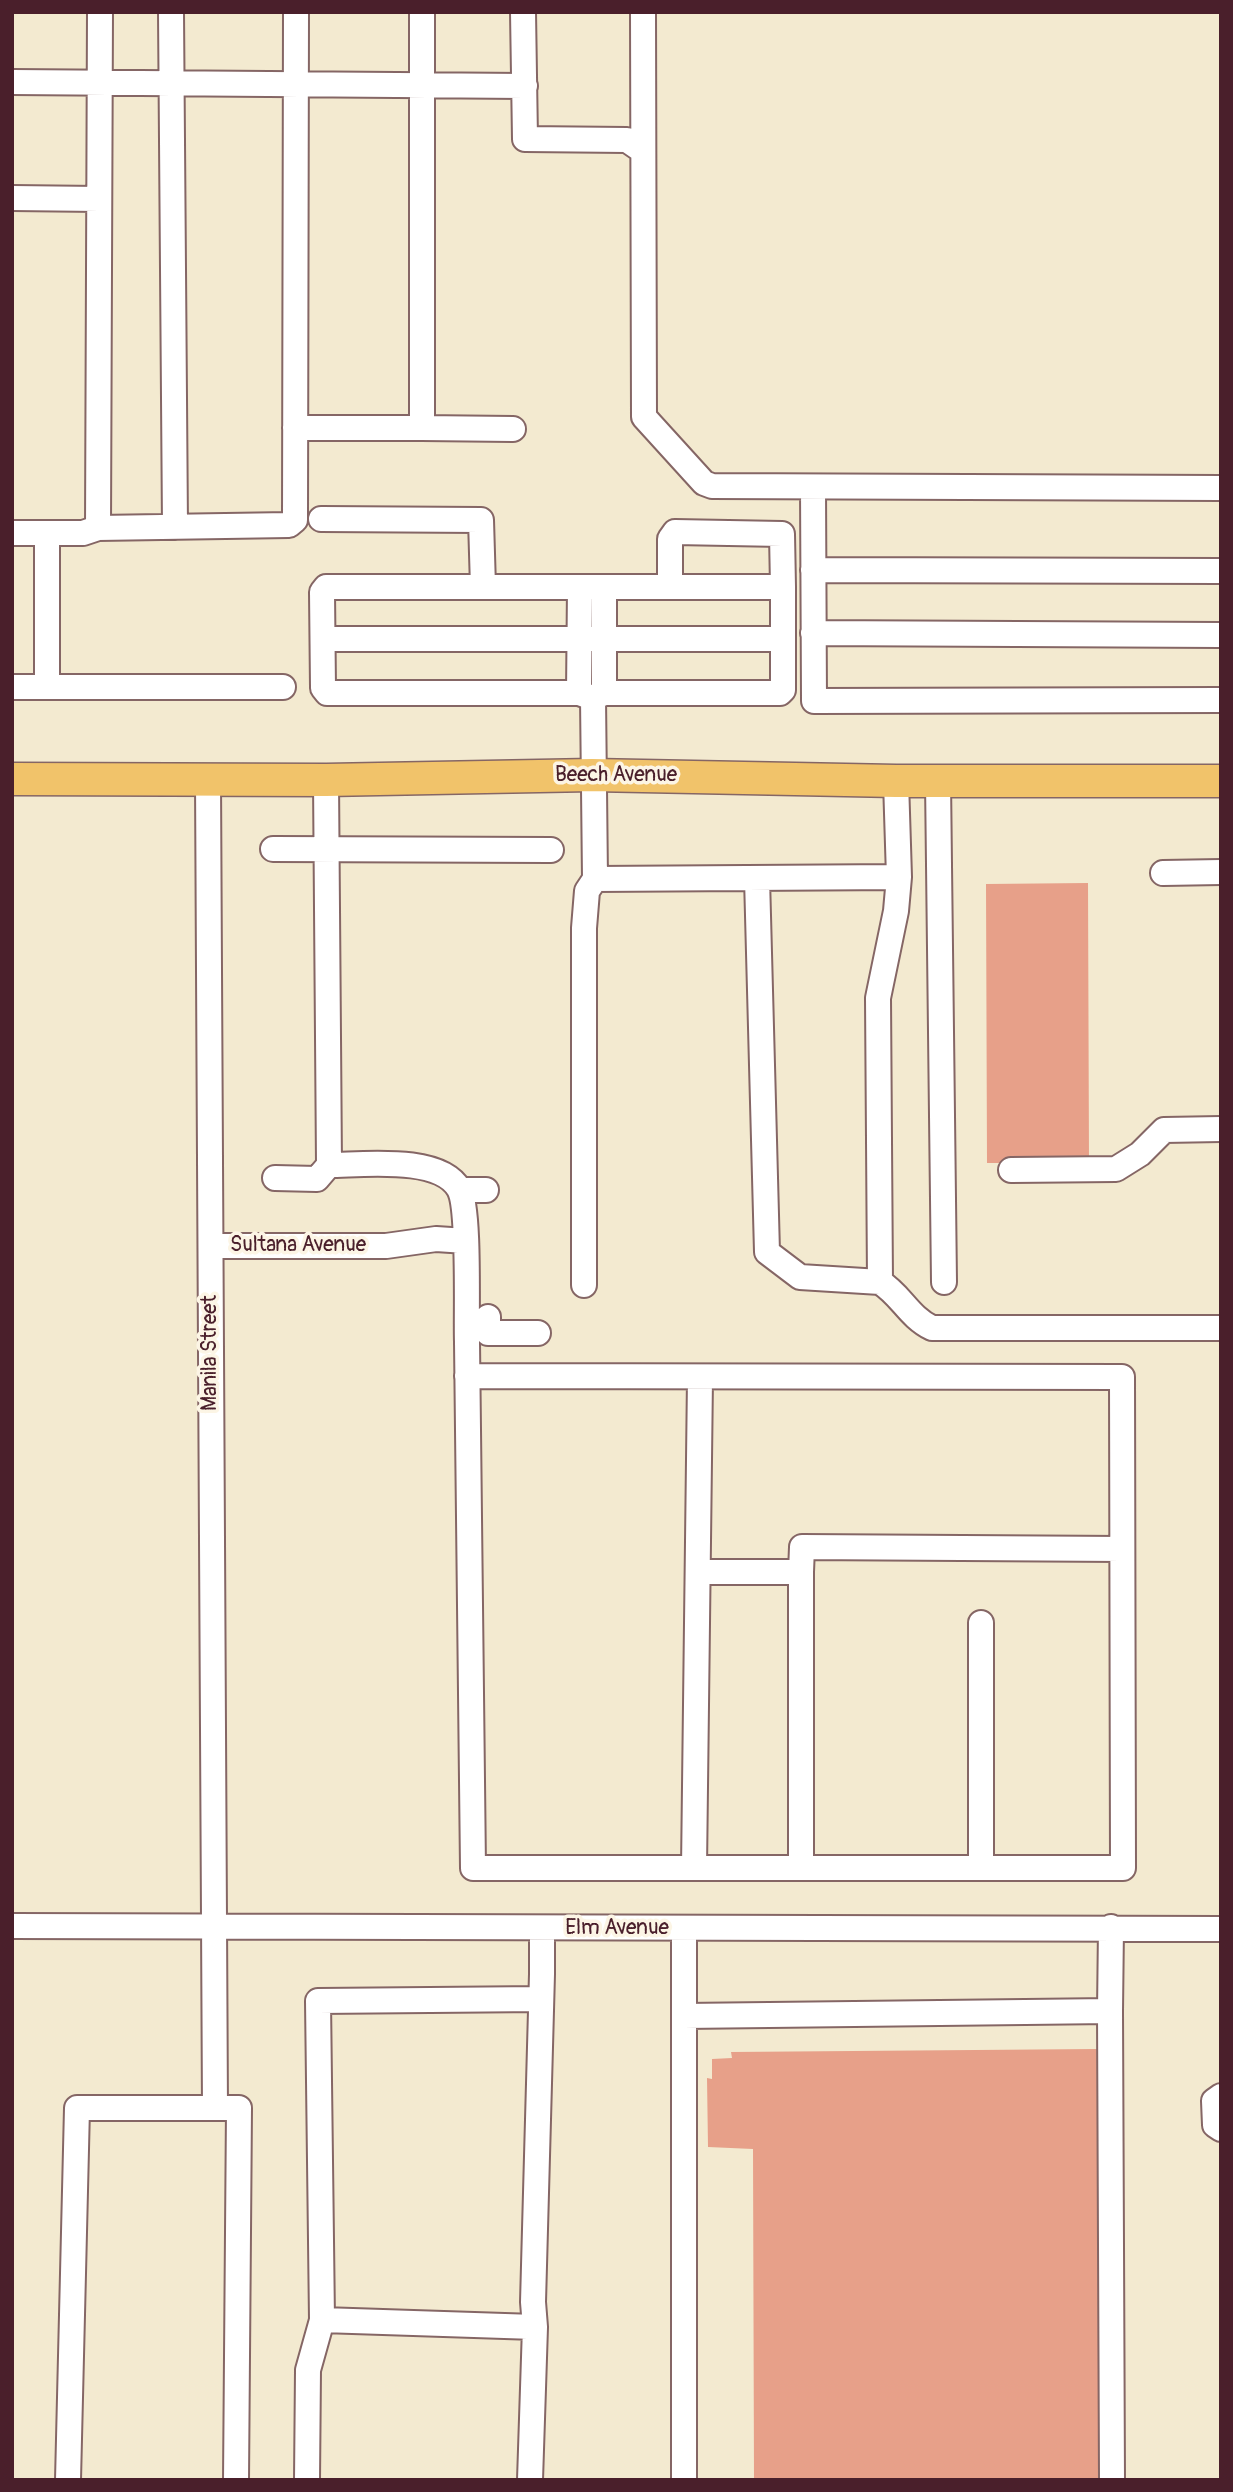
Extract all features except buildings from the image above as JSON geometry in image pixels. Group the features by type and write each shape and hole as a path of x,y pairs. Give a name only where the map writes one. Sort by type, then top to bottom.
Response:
{"main road":[{"name":"Beech Avenue","path":"12,779 326,780 592,775 896,781 1221,781"}],"street":[{"path":"98,528 100,12"},
{"path":"172,12 175,527"},
{"path":"12,533 83,533 98,528 293,524 296,12"},
{"path":"422,12 422,428"},
{"path":"523,12 525,139 627,140 643,151"},
{"path":"643,12 644,417 704,483 712,486 1221,488"},
{"path":"12,82 524,86"},
{"path":"12,198 99,199"},
{"path":"295,428 513,429"},
{"path":"813,486 814,701 1221,700"},
{"path":"321,519 481,520 483,587"},
{"path":"47,533 47,687"},
{"path":"670,587 671,534 782,534 783,587 782,692 592,695 327,693 323,688 322,592 326,587 483,587 592,587 670,587 783,587"},
{"path":"813,570 1221,571"},
{"path":"592,587 579,639 592,695"},
{"path":"584,1285 584,928 587,891 595,879 592,695 604,639 592,587"},
{"path":"813,633 1221,635"},
{"path":"323,639 783,639"},
{"path":"12,687 283,687"},
{"name":"Manila Street","path":"208,780 215,2107"},
{"path":"275,1178 317,1179 329,1166 326,780"},
{"path":"880,1283 878,998 896,911 899,877 896,781"},
{"path":"938,781 944,1282"},
{"path":"273,849 551,850"},
{"path":"1163,873 1221,872"},
{"path":"595,879 899,877"},
{"path":"757,878 768,1252 800,1277 880,1283 893,1291 909,1313 932,1328 1221,1328"},
{"path":"1011,1170 1116,1169 1140,1154 1164,1130 1221,1129"},
{"path":"329,1166 418,1164 452,1180 461,1190 466,1241 467,1376 473,1868 1123,1868 1122,1377 625,1378 583,1374 467,1376"},
{"path":"461,1190 486,1190"},
{"name":"Sultana Avenue","path":"211,1246 386,1246 436,1239 466,1241"},
{"path":"488,1317 488,1333 538,1333"},
{"path":"694,1868 699,1378"},
{"path":"802,1868 802,1547 1122,1549"},
{"path":"698,1572 801,1572"},
{"path":"981,1623 981,1868"},
{"name":"Elm Avenue","path":"12,1926 1221,1929"},
{"path":"1111,1927 1112,2480"},
{"path":"530,2480 542,1928"},
{"path":"684,1929 684,2480"},
{"path":"307,2480 308,2370 322,2320 318,2001 541,1999"},
{"path":"684,2016 1110,2011"},
{"path":"1221,2095 1214,2101 1215,2125 1221,2129"},
{"path":"68,2480 77,2108 215,2107 239,2108 236,2480"},
{"path":"322,2320 535,2326"}]}
